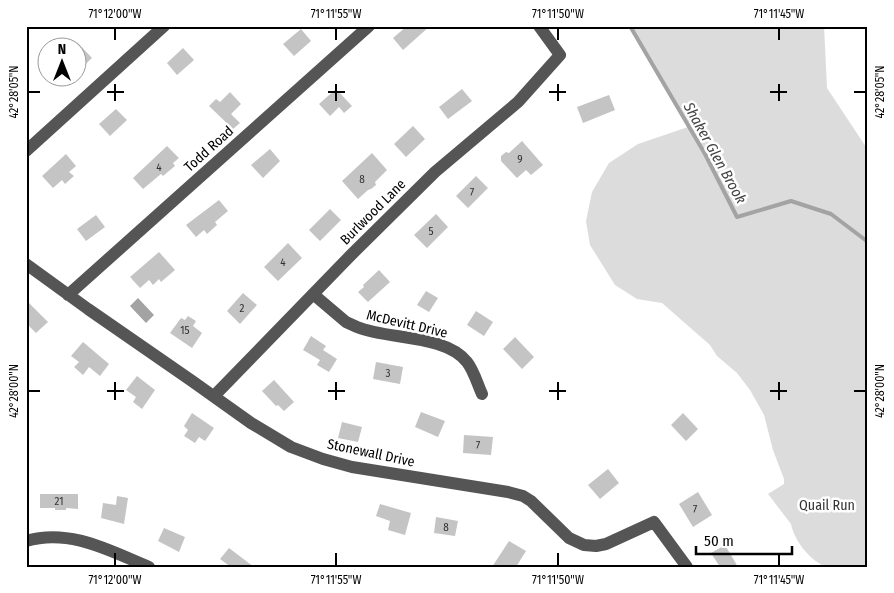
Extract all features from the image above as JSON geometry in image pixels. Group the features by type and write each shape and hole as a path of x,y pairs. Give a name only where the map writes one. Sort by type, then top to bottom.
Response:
{"street":[{"path":"26,151 164,26"},
{"name":"Todd Road","path":"68,295 369,26"},
{"name":"Burlwood Lane","path":"214,396 435,172 518,102 560,55 539,26"},
{"name":"Stonewall Drive","path":"26,264 271,436 291,447 323,459 380,473 508,492 523,496 543,511 569,538 579,544 596,546 606,544 654,522 687,567"},
{"name":"McDevitt Drive","path":"313,294 341,318 357,328 429,342 456,353 469,366 482,394"},
{"path":"26,541 48,537 71,538 94,544 149,567"}],"green space":[{"name":"Quail Run","path":"631,26 824,26 827,88 868,150 868,567 839,568 824,566 813,559 803,548 795,536 791,524 768,494 784,484 784,479 773,450 764,415 750,390 737,373 717,356 710,345 662,303 637,299 615,285 590,245 586,221 592,192 609,163 638,144 688,127"}],"shaded area":[{"path":"138,298 154,315 146,323 130,306"}],"building":[{"path":"407,26 430,26 403,50 393,38"},
{"path":"301,29 311,41 294,56 283,44"},
{"path":"183,48 194,60 177,75 167,63"},
{"path":"88,54 92,58 88,62"},
{"path":"336,89 352,106 344,113 339,107 330,116 319,104"},
{"path":"462,89 472,101 448,119 439,107"},
{"path":"230,92 241,104 231,114 240,123 233,129 209,106 216,99 220,102"},
{"path":"609,95 615,110 583,123 577,107"},
{"path":"116,109 127,120 110,136 99,124"},
{"path":"413,126 425,139 406,157 394,144"},
{"path":"522,141 543,165 531,175 526,170 517,178 501,161 501,156 506,152 509,153"},
{"path":"167,146 179,158 173,163 175,166 163,176 161,174 143,189 133,178"},
{"path":"270,149 280,161 263,178 251,165"},
{"path":"372,153 387,170 375,182 376,185 358,199 342,181"},
{"path":"66,154 76,166 69,172 74,176 65,184 62,180 53,188 42,176"},
{"path":"476,176 488,188 468,208 456,196"},
{"path":"219,200 228,211 215,222 217,225 207,234 204,230 196,237 186,225"},
{"path":"330,209 341,220 320,241 309,230"},
{"path":"436,214 448,227 427,248 414,235"},
{"path":"96,215 105,227 86,241 77,229"},
{"path":"288,243 302,258 278,281 264,267"},
{"path":"159,252 175,270 161,282 159,279 153,285 149,280 140,288 130,277"},
{"path":"379,270 390,282 368,302 358,292"},
{"path":"426,291 438,298 429,312 417,305"},
{"path":"243,293 257,305 240,324 227,311"},
{"path":"26,300 48,322 36,333 26,323"},
{"path":"476,311 493,322 484,336 467,325"},
{"path":"188,316 196,321 193,326 202,333 192,348 170,333 181,318 185,320"},
{"path":"311,336 326,346 323,350 337,359 329,372 317,365 320,360 303,350"},
{"path":"515,337 534,357 522,369 503,349"},
{"path":"83,342 109,364 100,376 89,367 83,375 74,367 79,362 71,356"},
{"path":"376,362 403,367 400,384 373,379"},
{"path":"137,376 155,390 142,409 133,402 136,397 126,390"},
{"path":"274,380 294,402 284,411 278,405 276,406 262,391"},
{"path":"421,412 445,421 438,437 415,427"},
{"path":"192,413 214,428 205,441 199,437 195,443 184,436 188,430 184,426"},
{"path":"683,413 698,429 686,441 671,425"},
{"path":"342,422 362,427 358,442 338,438"},
{"path":"464,435 493,437 491,455 463,453"},
{"path":"608,469 619,483 600,499 588,485"},
{"path":"698,492 712,515 693,527 679,504"},
{"path":"40,494 78,494 78,509 66,508 66,510 55,510 55,508 40,508"},
{"path":"117,496 128,498 124,524 101,518 103,503 116,505"},
{"path":"380,504 411,513 405,535 388,530 390,521 376,516"},
{"path":"436,517 458,521 455,536 434,533"},
{"path":"164,528 185,537 179,552 158,541"},
{"path":"509,541 526,551 516,567 492,567"},
{"path":"725,545 738,567 720,567 711,553"},
{"path":"229,548 254,567 231,567 220,559"}],"waterway":[{"name":"Shaker Glen Brook","path":"630,26 705,154 737,217 791,201 831,214 868,242"}]}
